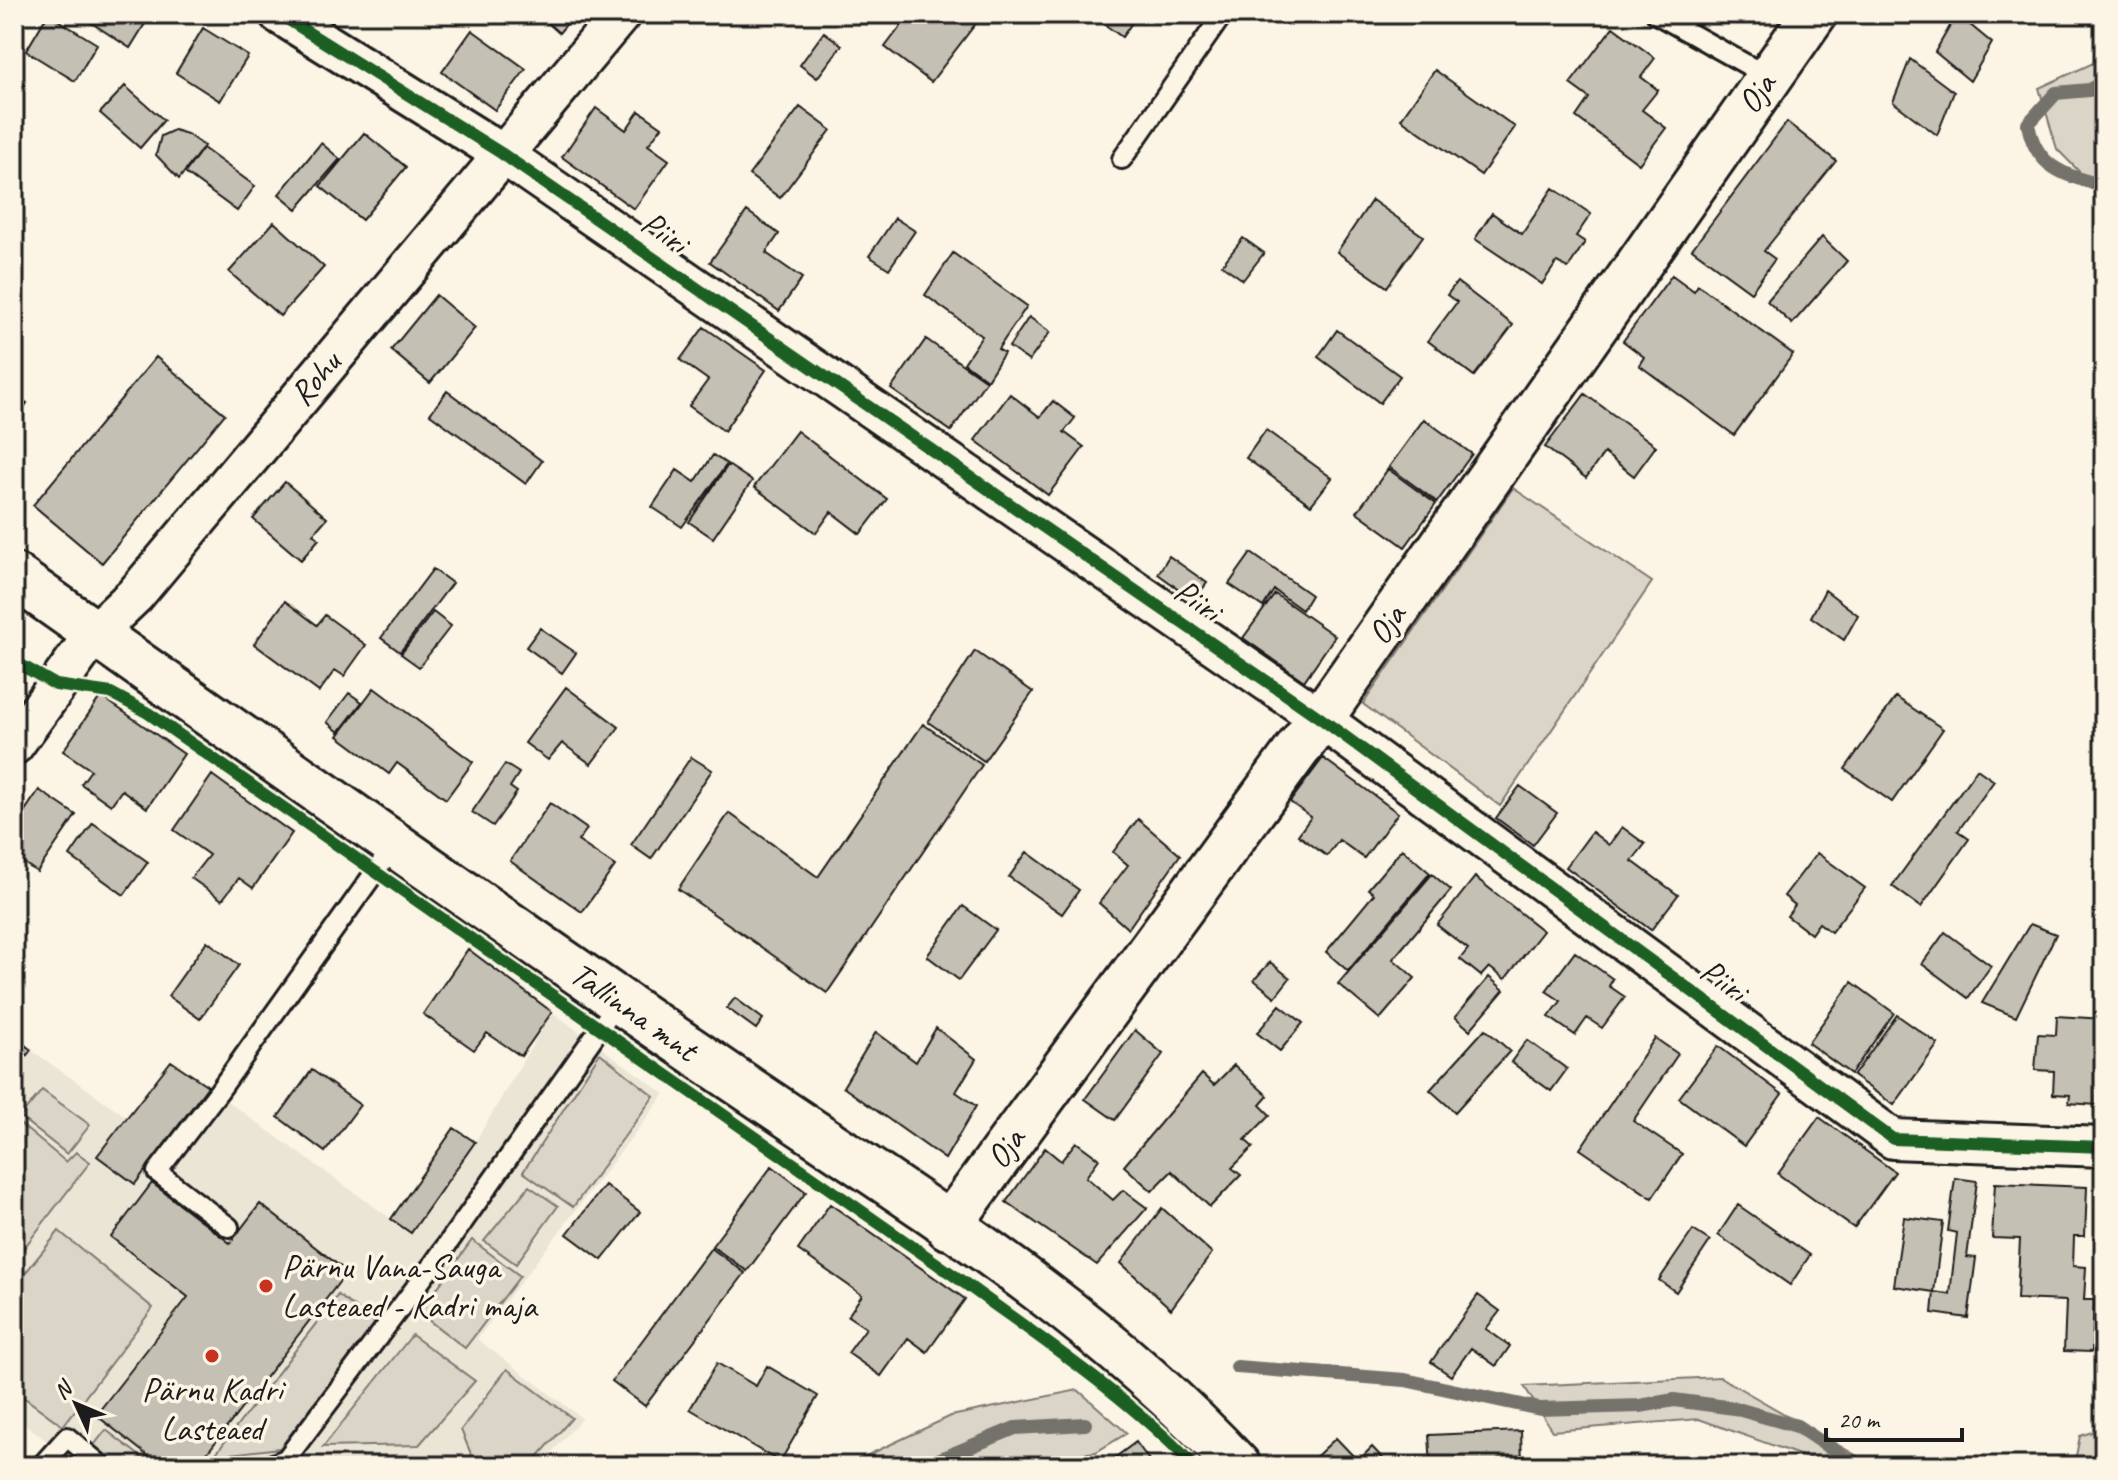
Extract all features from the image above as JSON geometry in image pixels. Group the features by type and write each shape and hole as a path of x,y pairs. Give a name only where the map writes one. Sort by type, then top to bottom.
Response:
{"main road":[{"name":"Oja","path":"948,1227 1320,718 1767,76 1814,14"},
{"name":"Tallinna mnt","path":"14,576 619,1001 1066,1309 1190,1416 1238,1466"}],"street":[{"name":"Piiri","path":"279,14 501,153 1320,718 1893,1139 2104,1147"},
{"name":"Rohu","path":"14,745 95,633 135,595 501,153 621,14"}],"lane":[{"path":"1122,159 1223,14"},
{"path":"1656,14 1767,76"},
{"path":"229,1227 157,1172 219,1091 395,844"},
{"path":"268,1466 286,1459 397,1312 619,1001"},
{"path":"41,1466 67,1437 102,1466"}],"shaded area":[{"path":"2104,58 2104,197 2057,149 2039,88"},
{"path":"1513,488 1652,582 1500,806 1363,704"},
{"name":"Pärnu Vana-Sauga Lasteaed - Kadri maja","path":"552,1012 665,1094 477,1339 582,1418 540,1466 78,1466 14,1415 14,1072 31,1050 127,1117 171,1061 411,1233 475,1142"},
{"path":"600,1053 654,1096 573,1207 523,1172"},
{"path":"42,1090 90,1125 67,1154 20,1117"},
{"path":"14,1119 66,1162 76,1152 90,1162 14,1261"},
{"path":"529,1186 558,1206 516,1264 484,1241"},
{"path":"59,1231 153,1308 63,1426 14,1390 14,1287"},
{"path":"472,1240 520,1276 465,1348 419,1313"},
{"path":"338,1295 375,1323 280,1448 214,1456"},
{"path":"412,1335 475,1381 419,1445 323,1447"},
{"path":"507,1369 572,1418 530,1466 476,1466 461,1430"},
{"path":"1720,1377 1859,1457 1853,1466 1830,1466 1699,1419 1552,1431 1524,1386"},
{"path":"1078,1390 1127,1433 1096,1452 988,1466 866,1466 866,1456 951,1416"},
{"path":"2104,1428 2104,1466 2074,1466 2080,1436"},
{"path":"106,1430 153,1466 115,1466 91,1449"}],"building":[{"path":"48,14 97,44 75,81 26,51"},
{"path":"78,14 151,14 130,48"},
{"path":"538,14 575,14 559,33"},
{"path":"910,14 983,14 931,82 885,47"},
{"path":"1090,14 1138,14 1122,37"},
{"path":"1957,14 1992,43 1970,81 1935,52"},
{"path":"1613,27 1655,58 1641,77 1658,90 1642,110 1666,128 1639,164 1576,117 1589,98 1570,84"},
{"path":"203,28 248,56 220,101 176,73"},
{"path":"472,30 526,69 495,110 442,72"},
{"path":"824,32 842,45 817,78 800,65"},
{"path":"1910,59 1954,92 1937,135 1893,102"},
{"path":"1435,70 1515,127 1481,175 1401,119"},
{"path":"125,86 164,120 140,148 100,113"},
{"path":"800,107 831,130 780,198 749,175"},
{"path":"596,108 626,130 639,111 662,127 648,145 669,160 634,209 562,157"},
{"path":"1787,122 1836,161 1764,251 1775,259 1751,292 1692,249"},
{"path":"174,130 187,134 204,146 179,179 156,155 161,136"},
{"path":"364,133 406,167 362,220 320,186"},
{"path":"321,143 340,159 297,209 279,194"},
{"path":"203,148 255,186 237,211 185,173"},
{"path":"1553,188 1591,214 1576,236 1585,242 1568,268 1557,262 1542,284 1475,239 1492,213 1522,234"},
{"path":"1372,200 1423,236 1387,287 1337,252"},
{"path":"747,211 779,234 766,253 802,278 779,311 710,262"},
{"path":"895,218 915,231 889,269 869,256"},
{"path":"274,222 324,267 280,316 229,272"},
{"path":"1822,237 1847,261 1792,324 1767,301"},
{"path":"1243,238 1264,253 1243,280 1222,265"},
{"path":"953,253 1027,306 998,349 1004,353 987,380 964,363 982,336 925,295"},
{"path":"1672,275 1694,291 1698,285 1793,354 1734,435 1639,365 1644,357 1623,341"},
{"path":"1457,282 1513,325 1474,376 1428,341 1457,302 1447,295"},
{"path":"436,295 475,328 430,383 391,350"},
{"path":"1029,317 1050,332 1029,361 1009,347"},
{"path":"704,327 766,370 724,431 689,406 708,380 680,360"},
{"path":"1337,330 1400,376 1380,403 1318,357"},
{"path":"926,339 986,381 951,431 891,389"},
{"path":"156,357 225,414 102,563 33,505"},
{"path":"447,391 542,461 526,484 430,414"},
{"path":"14,394 27,403 14,422"},
{"path":"1010,394 1040,417 1053,401 1075,418 1064,432 1084,447 1048,495 975,440"},
{"path":"1585,394 1656,446 1634,476 1604,453 1586,478 1545,447"},
{"path":"1424,419 1472,454 1437,502 1389,467"},
{"path":"1266,430 1332,478 1311,505 1246,458"},
{"path":"797,431 887,499 860,534 831,512 816,533 754,487"},
{"path":"713,455 727,464 682,527 652,507 677,470 695,482"},
{"path":"728,465 752,481 713,538 689,522"},
{"path":"1388,469 1436,504 1405,547 1357,512"},
{"path":"285,482 327,518 313,534 319,539 301,560 253,519"},
{"path":"1251,553 1311,595 1302,610 1274,590 1263,607 1229,584"},
{"path":"1169,556 1207,583 1194,600 1158,574"},
{"path":"433,569 452,583 400,652 381,638"},
{"path":"1825,590 1858,615 1844,640 1811,617"},
{"path":"1275,594 1335,636 1304,681 1243,638"},
{"path":"285,601 317,625 325,615 366,645 344,676 335,670 319,692 254,644"},
{"path":"433,612 451,626 419,667 401,654"},
{"path":"540,628 576,653 562,673 526,647"},
{"path":"975,651 1033,692 984,761 928,722"},
{"path":"566,687 619,727 591,764 562,743 548,760 525,743"},
{"path":"374,688 473,762 446,799 397,763 389,774 338,736"},
{"path":"349,693 362,702 339,732 327,722"},
{"path":"101,696 184,754 147,808 122,790 111,805 81,784 91,770 63,751"},
{"path":"1896,697 1943,729 1892,802 1845,769"},
{"path":"923,724 982,765 827,993 678,889 729,813 818,877"},
{"path":"691,757 712,770 651,859 631,845"},
{"path":"1323,758 1398,813 1364,858 1339,840 1327,856 1298,835 1311,817 1290,802"},
{"path":"505,764 519,773 510,787 517,792 493,826 472,812"},
{"path":"1977,769 1994,781 1958,831 1969,839 1921,907 1892,886"},
{"path":"212,775 292,833 253,888 239,878 222,900 191,878 209,855 174,830"},
{"path":"1520,786 1557,813 1533,845 1496,818"},
{"path":"39,790 76,815 37,872 14,856 14,827"},
{"path":"550,803 587,829 578,841 615,866 582,912 510,861"},
{"path":"1138,819 1180,855 1128,929 1099,903 1128,865 1113,852"},
{"path":"93,823 148,862 124,895 70,856"},
{"path":"1622,827 1645,844 1632,861 1678,895 1651,930 1566,867 1592,832 1609,845"},
{"path":"1402,849 1430,873 1348,971 1326,952 1374,894 1368,889"},
{"path":"1027,852 1079,890 1062,914 1009,877"},
{"path":"1817,853 1865,888 1831,932 1819,923 1811,934 1787,916 1795,905 1784,896"},
{"path":"1432,874 1451,890 1393,959 1415,978 1380,1019 1338,984"},
{"path":"1475,877 1543,931 1505,979 1489,967 1481,976 1460,959 1468,949 1437,925"},
{"path":"963,906 996,930 959,980 927,956"},
{"path":"2030,924 2056,934 2016,1017 1982,1003"},
{"path":"1945,932 1991,966 1968,998 1922,964"},
{"path":"207,941 239,965 200,1019 168,996"},
{"path":"468,949 552,1012 521,1056 487,1033 474,1050 423,1014"},
{"path":"1575,952 1613,979 1609,986 1625,997 1602,1028 1587,1018 1575,1035 1549,1017 1561,1001 1546,991"},
{"path":"1270,962 1290,978 1275,997 1254,980"},
{"path":"1489,977 1504,990 1470,1030 1455,1017"},
{"path":"1852,982 1894,1013 1851,1074 1808,1043"},
{"path":"735,998 763,1019 756,1029 727,1008"},
{"path":"1280,1005 1303,1023 1280,1051 1257,1033"},
{"path":"1897,1015 1938,1044 1894,1105 1853,1076"},
{"path":"2057,1016 2104,1019 2104,1096 2097,1095 2097,1105 2069,1103 2070,1095 2053,1094 2054,1071 2035,1070 2038,1034 2056,1035"},
{"path":"936,1028 976,1059 956,1092 976,1106 945,1159 843,1087 876,1032 916,1062"},
{"path":"1485,1029 1510,1051 1455,1112 1430,1090"},
{"path":"1135,1030 1163,1054 1115,1120 1085,1099"},
{"path":"14,1036 31,1050 14,1072"},
{"path":"1655,1038 1678,1054 1633,1121 1682,1154 1652,1198 1580,1149"},
{"path":"1527,1040 1567,1069 1551,1091 1511,1062"},
{"path":"1718,1046 1782,1094 1744,1146 1679,1098"},
{"path":"171,1061 208,1086 135,1184 97,1156"},
{"path":"1234,1065 1268,1096 1260,1105 1270,1115 1245,1140 1253,1147 1232,1168 1241,1175 1210,1207 1172,1171 1152,1191 1124,1166 1202,1074 1214,1085"},
{"path":"312,1070 360,1105 325,1152 278,1117"},
{"path":"1819,1117 1895,1172 1854,1228 1778,1174"},
{"path":"454,1128 475,1142 411,1233 391,1219"},
{"path":"1076,1142 1099,1159 1086,1177 1113,1200 1123,1190 1147,1208 1097,1265 1006,1202 1045,1148 1061,1161"},
{"path":"772,1166 806,1192 747,1271 712,1246"},
{"path":"1955,1178 1977,1181 1967,1257 1976,1258 1968,1318 1932,1313 1934,1292 1950,1294 1957,1233 1948,1231"},
{"name":"Pärnu Kadri Lasteaed","path":"152,1183 230,1243 260,1204 347,1272 197,1466 161,1466 96,1415 188,1297 111,1237"},
{"path":"1995,1183 2087,1187 2085,1236 2074,1236 2073,1266 2086,1267 2084,1300 2094,1300 2092,1352 2064,1351 2066,1301 2017,1299 2020,1239 1992,1238"},
{"path":"605,1185 640,1212 602,1260 567,1234"},
{"path":"830,1204 965,1299 927,1352 908,1338 881,1376 848,1353 866,1328 848,1316 862,1295 798,1250"},
{"path":"1738,1205 1810,1255 1790,1285 1718,1235"},
{"path":"1162,1208 1212,1253 1171,1309 1121,1263"},
{"path":"1904,1217 1943,1222 1934,1292 1894,1286"},
{"path":"1693,1230 1710,1241 1676,1292 1659,1280"},
{"path":"711,1248 745,1273 645,1406 612,1381"},
{"path":"1478,1295 1500,1311 1486,1329 1510,1346 1496,1366 1471,1348 1451,1376 1431,1362"},
{"path":"2097,1348 2104,1348 2104,1405 2098,1405"},
{"path":"717,1363 756,1386 767,1366 818,1396 780,1462 690,1409"},
{"path":"1521,1431 1522,1466 1431,1466 1429,1435"},
{"path":"1336,1438 1358,1461 1372,1447 1390,1466 1306,1466"},
{"path":"1136,1442 1149,1460 1141,1466 1112,1466 1109,1462"}],"waterway":[{"path":"2104,82 2089,90 2056,93 2028,124 2038,151 2054,168 2104,186"},
{"path":"1237,1367 1405,1380 1540,1409 1640,1406 1674,1400 1734,1408 1797,1426 1857,1466"},
{"path":"924,1466 1015,1428 1085,1424"}],"cycle path":[{"path":"279,14 501,153 1320,718 1893,1139 2104,1147"},
{"path":"14,661 56,685 111,693 148,713 1055,1348 1141,1416 1194,1466"}],"place":[{"name":"Pärnu Vana-Sauga Lasteaed - Kadri maja","path":"266,1286"},
{"name":"Pärnu Kadri Lasteaed","path":"212,1356"}]}
